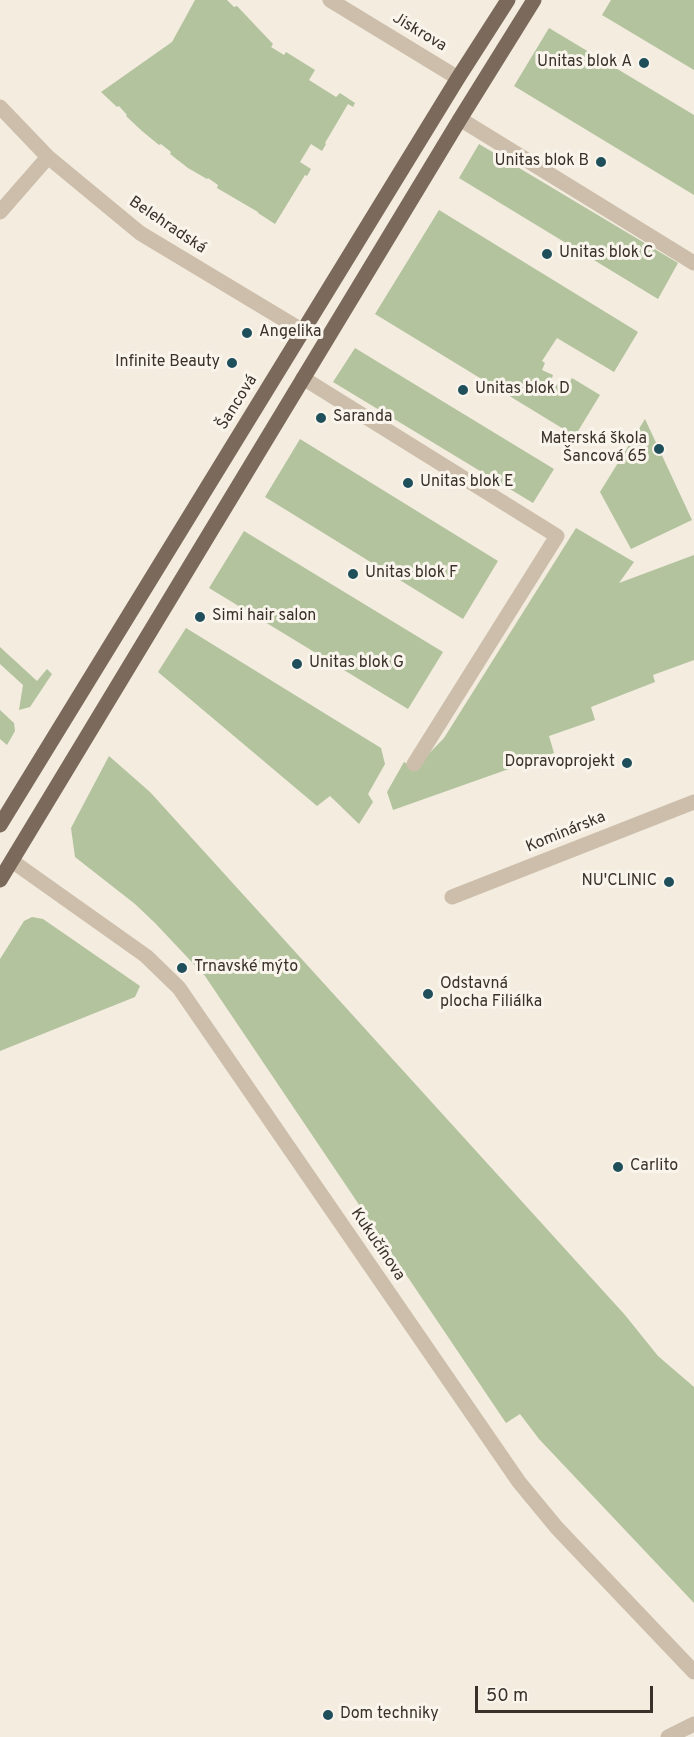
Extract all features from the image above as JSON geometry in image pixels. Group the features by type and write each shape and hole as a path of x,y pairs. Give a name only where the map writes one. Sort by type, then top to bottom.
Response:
{"main road":[{"name":"Šancová","path":"0,825 508,0"},
{"path":"0,880 534,0"}],"street":[{"name":"Jiskrova","path":"330,0 458,78"},
{"name":"Belehradská","path":"0,107 48,157 140,233 303,331"},
{"path":"460,119 694,263"},
{"path":"0,212 48,157"},
{"path":"303,378 557,536 414,764"},
{"name":"Kominárska","path":"452,897 694,802"},
{"name":"Kukučínova","path":"12,861 146,956 179,988 519,1482 557,1528 694,1672"},
{"path":"668,1737 694,1724"}],"green space":[{"path":"195,0 227,0 234,7 237,6 273,44 271,47 284,55 286,52 315,70 309,80 336,97 340,93 355,103 353,107 348,104 322,151 311,144 300,162 311,169 275,224 217,188 218,185 208,178 188,168 170,154 171,152 142,131 119,106 117,107 101,92 172,42"},
{"path":"611,0 694,0 694,70 602,15"},
{"path":"549,28 694,115 694,195 514,86"},
{"path":"479,144 678,263 658,299 459,178"},
{"path":"439,210 638,332 614,372 557,338 542,361 545,363 542,370 553,375 551,381 566,389 572,378 600,395 575,436 375,314"},
{"path":"355,348 554,469 533,503 333,382"},
{"path":"645,419 692,520 631,549 600,492"},
{"path":"300,439 498,561 463,619 265,497"},
{"path":"576,528 634,562 619,583 694,555 694,660 653,675 655,682 591,707 595,720 549,736 554,753 393,810 387,792 404,762 415,768 444,738"},
{"path":"244,531 443,652 408,709 209,588"},
{"path":"186,628 381,748 385,764 368,794 373,802 359,824 330,796 317,806 158,672"},
{"path":"0,647 37,681 47,669 52,674 30,707 19,710 23,685 0,664"},
{"path":"0,710 14,723 15,731 7,745 0,739"},
{"path":"109,756 150,792 625,1315 658,1356 694,1387 694,1603 539,1439 520,1414 506,1423 205,976 135,904 75,857 71,828"},
{"path":"32,917 43,919 140,986 135,997 0,1051 0,959 24,921"}],"place":[{"name":"Unitas blok A","path":"644,63"},
{"name":"Unitas blok B","path":"601,162"},
{"name":"Unitas blok C","path":"547,254"},
{"name":"Angelika","path":"247,333"},
{"name":"Infinite Beauty","path":"232,363"},
{"name":"Unitas blok D","path":"463,390"},
{"name":"Saranda","path":"321,418"},
{"name":"Materská škola Šancová 65","path":"659,449"},
{"name":"Unitas blok E","path":"408,483"},
{"name":"Unitas blok F","path":"353,574"},
{"name":"Simi hair salon","path":"200,617"},
{"name":"Unitas blok G","path":"297,664"},
{"name":"Dopravoprojekt","path":"627,763"},
{"name":"NU'CLINIC","path":"669,882"},
{"name":"Trnavské mýto","path":"182,968"},
{"name":"Odstavná plocha Filiálka","path":"428,994"},
{"name":"Carlito","path":"618,1167"},
{"name":"Dom techniky","path":"328,1715"}]}
